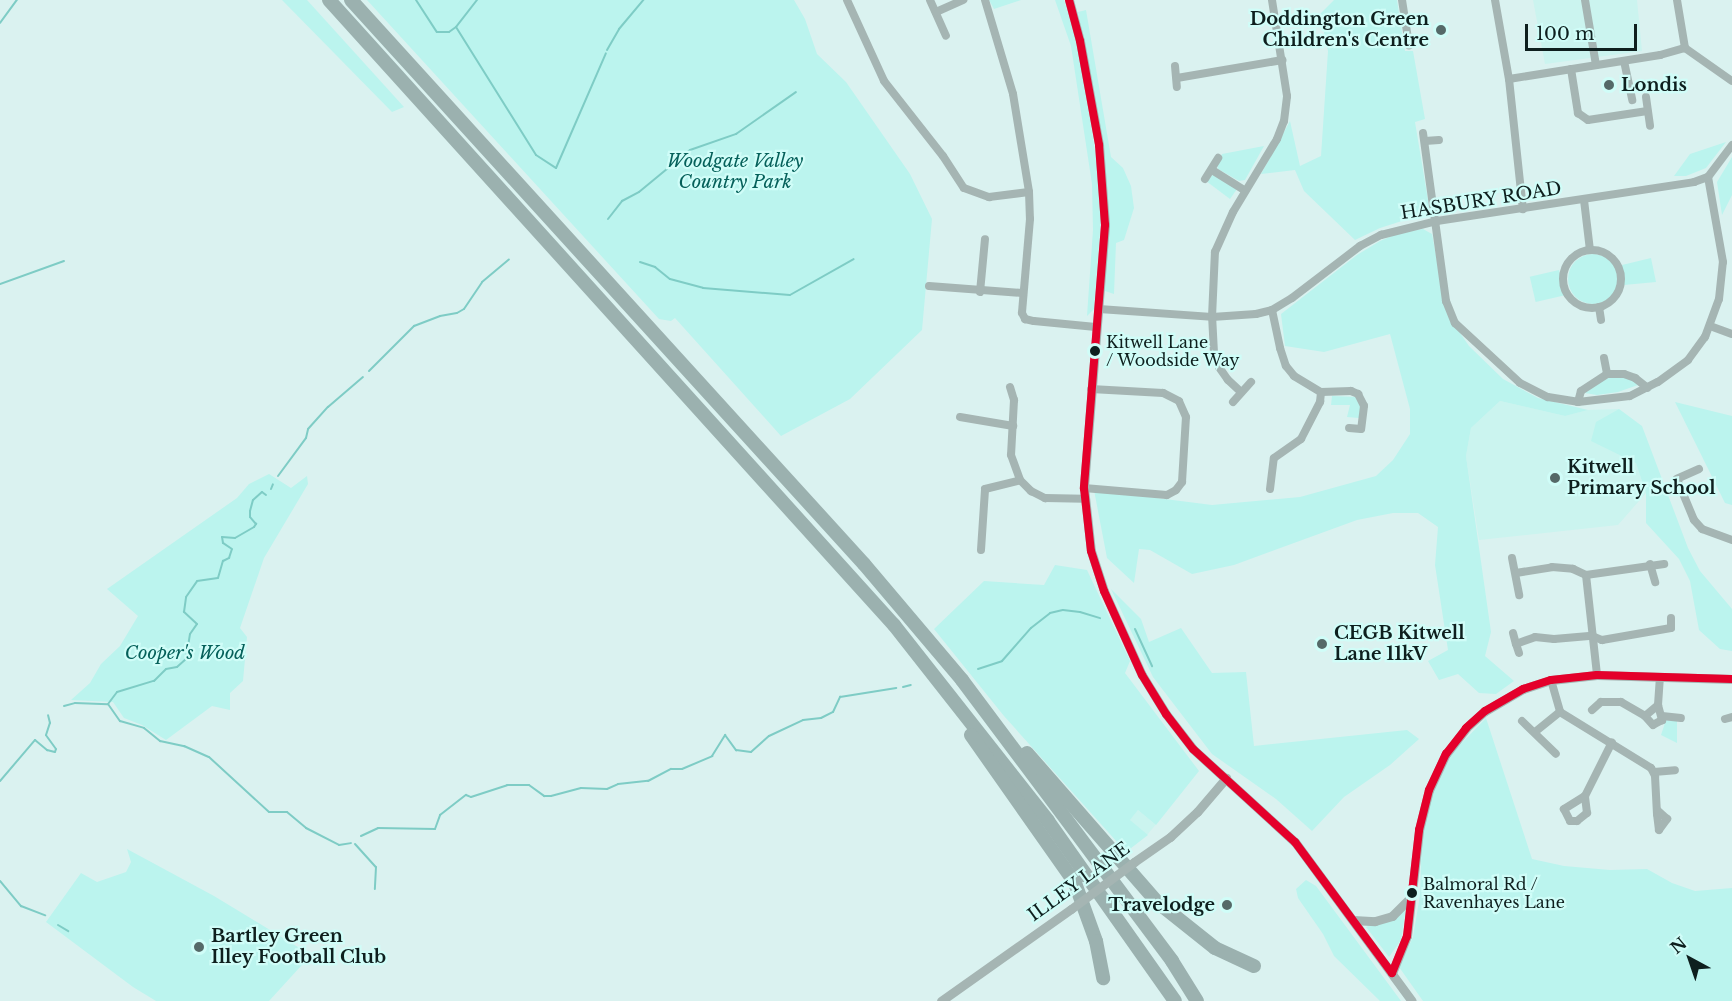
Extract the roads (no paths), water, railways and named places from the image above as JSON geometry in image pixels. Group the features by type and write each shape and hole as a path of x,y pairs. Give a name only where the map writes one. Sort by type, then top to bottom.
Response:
{"highway":[{"path":"329,0 812,532 908,643 1041,812 1175,1001"},
{"path":"351,0 856,556 1156,901 1215,948 1254,966"},
{"path":"908,643 1075,883 1096,940 1103,978"},
{"path":"962,680 1172,961 1197,1001"}],"street":[{"path":"847,0 884,81 943,156 964,188 989,197 1029,192"},
{"path":"930,0 946,36"},
{"path":"936,12 963,0"},
{"path":"985,0 1013,94 1029,192 1030,219 1022,313 1025,319 1034,321 1096,327"},
{"path":"1069,0 1075,17 1089,86 1103,184 1105,225 1090,389 1084,499 1091,551 1104,591 1142,675 1193,749 1287,834 1412,1001"},
{"path":"1241,392 1228,380 1219,367 1214,353 1212,317 1215,252 1245,191 1277,139 1284,121 1287,96 1272,0"},
{"path":"1402,0 1409,45"},
{"path":"1495,0 1509,79 1523,209"},
{"path":"1586,0 1596,65"},
{"path":"1677,0 1685,48 1732,81"},
{"path":"1509,79 1660,55 1685,48"},
{"path":"1175,66 1177,82 1282,60"},
{"path":"1624,61 1632,100"},
{"path":"1571,69 1578,113 1588,120 1647,111"},
{"path":"1646,97 1650,126"},
{"path":"1439,140 1424,137 1446,301 1455,323 1520,383 1548,397 1578,402 1630,396 1648,388 1688,360 1710,326 1728,262 1708,177 1732,145"},
{"path":"1205,179 1218,158"},
{"path":"1212,170 1245,191"},
{"name":"HASBURY ROAD","path":"1099,309 1242,317 1272,310 1313,283 1360,246 1390,232 1437,221 1584,200 1694,182 1708,177"},
{"path":"1584,200 1590,250"},
{"path":"980,292 985,238"},
{"path":"1590,250 1608,254 1620,269 1620,288 1615,296 1599,307 1590,308 1573,300 1564,284 1567,265 1573,258 1590,250"},
{"path":"928,286 980,292 1023,293"},
{"path":"1599,307 1601,320"},
{"path":"1272,310 1286,366 1301,382 1321,392 1351,391 1358,394 1364,406 1361,429 1349,428"},
{"path":"1710,326 1732,334"},
{"path":"1604,358 1607,374"},
{"path":"1578,402 1581,391 1607,374 1624,374 1635,378 1648,388"},
{"path":"1233,402 1251,382"},
{"path":"1010,387 1014,400 1011,455 1020,480 1031,491 1045,498 1084,499"},
{"path":"1084,488 1167,495 1176,490 1182,482 1184,460 1186,417 1179,401 1163,393 1090,389"},
{"path":"1270,489 1274,458 1301,439 1320,402 1321,392"},
{"path":"960,417 1013,426"},
{"path":"1699,469 1677,479 1694,520 1702,529 1732,540"},
{"path":"981,550 985,489 1020,480"},
{"path":"1512,558 1518,596"},
{"path":"1650,564 1655,582"},
{"path":"1516,573 1552,567 1574,568 1586,574 1664,564"},
{"path":"1586,574 1597,675"},
{"path":"1513,633 1517,648 1535,637 1554,639 1592,636 1602,640 1671,628 1671,618"},
{"path":"1392,973 1407,936 1419,830 1429,790 1446,754 1466,729 1485,711 1523,689 1551,680 1597,675 1732,679"},
{"path":"1592,710 1601,702 1621,702 1645,716 1653,724 1662,720 1658,705 1660,678"},
{"path":"1551,680 1560,712 1612,742 1654,772 1675,770"},
{"path":"1645,716 1658,705"},
{"path":"1535,732 1560,712"},
{"path":"1662,716 1681,718"},
{"path":"1522,721 1557,754"},
{"path":"1585,796 1612,742"},
{"path":"1654,772 1657,810"},
{"name":"ILLEY LANE","path":"940,1001 1170,837 1197,812 1226,778"},
{"path":"1353,920 1375,921 1392,916 1411,897"}],"waterway":[{"path":"0,23 17,0"},
{"path":"416,0 437,32 449,32 456,27"},
{"path":"477,0 456,27 536,155 556,168 606,53"},
{"path":"607,50 619,29 643,0"},
{"path":"608,219 622,201 639,192 690,150 736,134 796,92"},
{"path":"369,371 414,326 464,309 482,282 509,259"},
{"path":"640,262 655,267 670,279 703,288 790,295 854,259"},
{"path":"0,284 64,261"},
{"path":"278,476 306,438 308,429 328,407 363,377"},
{"path":"271,489 273,484"},
{"path":"64,706 75,703 108,704 117,692 154,681 166,669 177,667 186,659 190,634 197,624 184,612 186,597 197,581 218,578 223,561 229,558 232,549 223,543 222,537 235,538 254,527 256,524 250,517 253,500 262,492 266,495"},
{"path":"978,669 1002,661 1031,628 1050,613 1063,610 1100,618"},
{"path":"1135,629 1152,666"},
{"path":"903,687 911,685"},
{"path":"361,836 378,828 435,829 440,815 466,795 471,797 507,785 529,785 544,796 551,796 581,788 607,789 618,784 648,781 671,769 682,769 712,756 725,735 736,750 751,752 769,736 803,720 821,718 833,712 840,697 896,688"},
{"path":"108,704 120,721 144,728 160,741 184,746 209,757 269,812 287,812 306,828 339,845 351,843"},
{"path":"0,781 35,740 47,750 55,752 56,749 46,735 50,723 48,715"},
{"path":"355,844 376,867 375,889"},
{"path":"0,881 21,906 45,915"},
{"path":"58,925 68,931"}],"place":[{"name":"Doddington Green Children's Centre","path":"1441,30"},
{"name":"Londis","path":"1609,85"},
{"name":"Kitwell Lane / Woodside Way","path":"1095,351"},
{"name":"Kitwell Primary School","path":"1555,478"},
{"name":"CEGB Kitwell Lane 11kV","path":"1322,644"},
{"name":"Balmoral Rd / Ravenhayes Lane","path":"1412,893"},
{"name":"Travelodge","path":"1227,905"},
{"name":"Bartley Green Illey Football Club","path":"199,947"}],"park label":[{"name":"Woodgate Valley Country Park","path":"735,172"},
{"name":"Cooper's Wood","path":"185,653"}]}
